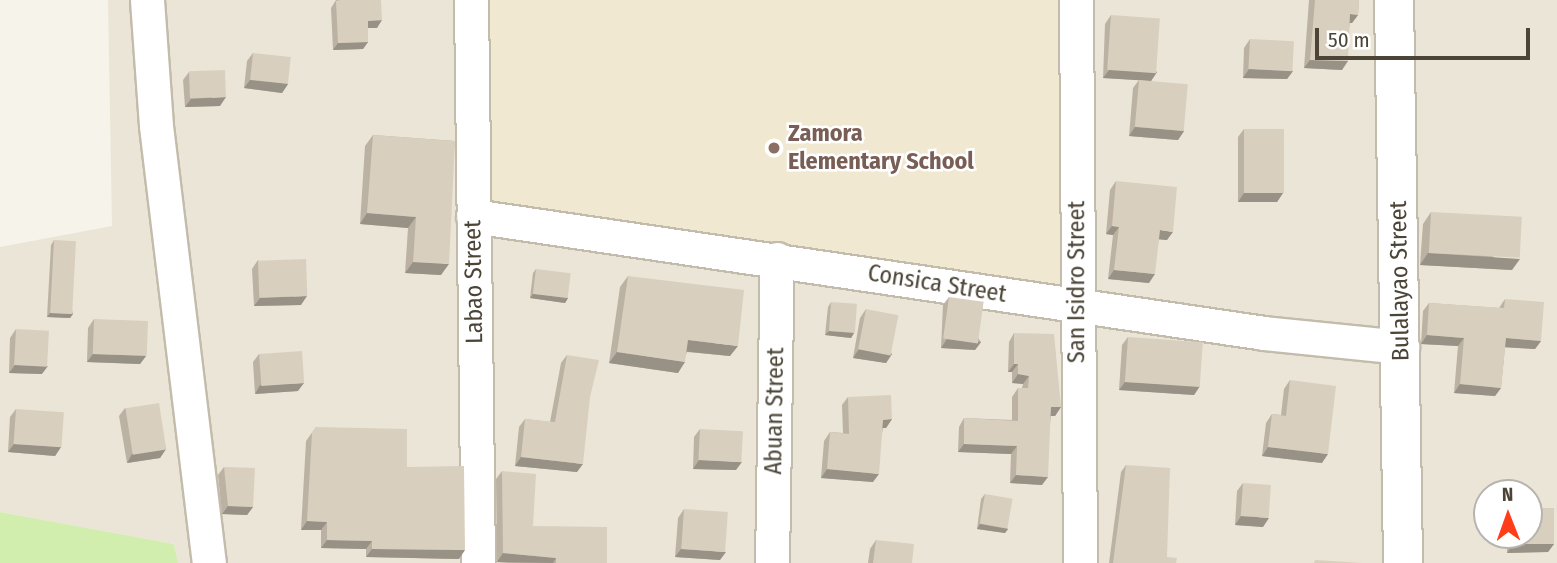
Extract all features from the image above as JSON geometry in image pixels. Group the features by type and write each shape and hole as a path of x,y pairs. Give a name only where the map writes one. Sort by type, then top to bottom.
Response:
{"street":[{"path":"147,0 156,126 209,563"},
{"name":"Labao Street","path":"471,0 478,563"},
{"name":"San Isidro Street","path":"1076,0 1076,305 1080,563"},
{"name":"Bulalayao Street","path":"1394,0 1402,346 1403,563"},
{"name":"Consica Street","path":"473,216 1264,333 1402,346"},
{"name":"Abuan Street","path":"772,563 777,259"}],"shaded area":[{"path":"108,0 1557,0 1557,563 178,563 174,544 0,512 0,247 112,226"},
{"name":"Zamora Elementary School","path":"471,0 1076,0 1076,305 473,216"}],"green space":[{"path":"0,512 174,544 178,563 0,563"}],"building":[{"path":"381,0 382,20 368,21 368,42 338,43 336,1"},
{"path":"1315,0 1359,0 1358,15 1350,14 1348,61 1310,60"},
{"path":"1111,15 1160,18 1156,73 1107,70"},
{"path":"1250,39 1294,41 1292,71 1248,69"},
{"path":"253,53 291,57 288,84 250,80"},
{"path":"225,70 226,97 190,98 189,71"},
{"path":"1139,80 1188,84 1184,131 1135,127"},
{"path":"1244,129 1284,129 1284,193 1244,193"},
{"path":"373,135 455,141 449,264 413,262 416,217 367,213"},
{"path":"1116,181 1177,187 1173,232 1160,230 1155,274 1114,270 1119,227 1112,226"},
{"path":"1431,212 1522,217 1520,258 1429,253"},
{"path":"54,240 76,241 72,314 50,313"},
{"path":"306,259 307,296 259,298 258,261"},
{"path":"536,269 571,273 568,298 533,294"},
{"path":"628,276 744,290 738,346 688,340 685,362 617,352"},
{"path":"949,297 984,302 978,343 943,339"},
{"path":"1505,299 1544,302 1541,341 1506,338 1501,388 1460,384 1464,338 1427,335 1429,303 1504,308"},
{"path":"831,302 857,304 855,333 829,331"},
{"path":"866,309 898,315 891,356 858,349"},
{"path":"94,319 148,321 147,356 93,354"},
{"path":"16,329 49,331 47,367 14,365"},
{"path":"1014,333 1054,334 1061,407 1051,407 1048,477 1016,475 1017,446 964,444 964,418 1018,421 1018,388 1028,388 1029,376 1018,374 1018,364 1014,364"},
{"path":"1128,337 1203,342 1200,387 1125,382"},
{"path":"302,351 304,383 261,386 259,354"},
{"path":"567,355 599,360 590,397 583,464 521,457 525,419 555,422"},
{"path":"1290,380 1336,386 1328,454 1268,447 1272,414 1286,416"},
{"path":"891,395 892,419 883,420 879,474 827,469 830,432 849,434 848,397"},
{"path":"159,403 166,449 133,455 125,408"},
{"path":"16,409 64,412 61,447 14,444"},
{"path":"316,427 407,429 407,467 464,466 465,550 372,549 372,541 327,540 327,522 307,521 312,433"},
{"path":"700,429 743,431 741,462 698,460"},
{"path":"1126,465 1170,468 1167,557 1177,558 1176,563 1113,563"},
{"path":"224,467 255,468 253,507 228,506"},
{"path":"502,471 536,474 533,526 607,527 607,563 556,563 556,558 503,553"},
{"path":"1243,483 1271,485 1269,518 1241,516"},
{"path":"985,494 1013,499 1007,528 980,524"},
{"path":"1543,508 1554,508 1554,544 1543,544"},
{"path":"684,509 728,512 725,552 681,549"},
{"path":"876,540 914,544 912,563 873,563"},
{"path":"1315,560 1362,563 1314,563"}],"place":[{"name":"Zamora Elementary School","path":"774,148"}]}
